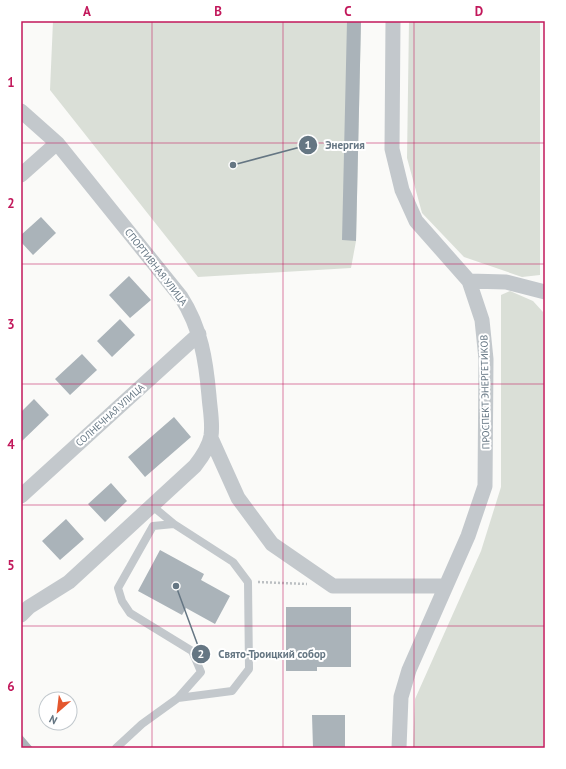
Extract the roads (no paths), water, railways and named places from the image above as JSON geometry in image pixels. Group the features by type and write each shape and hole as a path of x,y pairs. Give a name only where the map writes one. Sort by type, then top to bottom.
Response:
{"street":[{"name":"ПРОСПЕКТ ЭНЕРГЕТИКОВ","path":"393,21 392,149 402,190 416,221 469,281 482,320 486,359 485,486 468,536 409,670 401,697 399,748"},
{"name":"СПОРТИВНАЯ УЛИЦА","path":"21,111 57,143 181,297 192,314 206,361 212,422 211,438 204,454 195,466 69,582 29,607 21,615"},
{"path":"21,175 57,143"},
{"path":"469,281 506,282 545,292"},
{"name":"СОЛНЕЧНАЯ УЛИЦА","path":"21,496 199,334"},
{"path":"211,438 238,498 272,544 333,586 445,586"}],"lane":[{"path":"151,505 174,524 233,562 248,582 249,669 232,692 178,698"},
{"path":"116,748 142,724 178,698 201,672 192,651 130,614 122,601 118,588 153,526 174,524"}],"place":[{"name":"Энергия","path":"233,165"},
{"name":"Свято-Троицкий собор","path":"176,586"}]}
